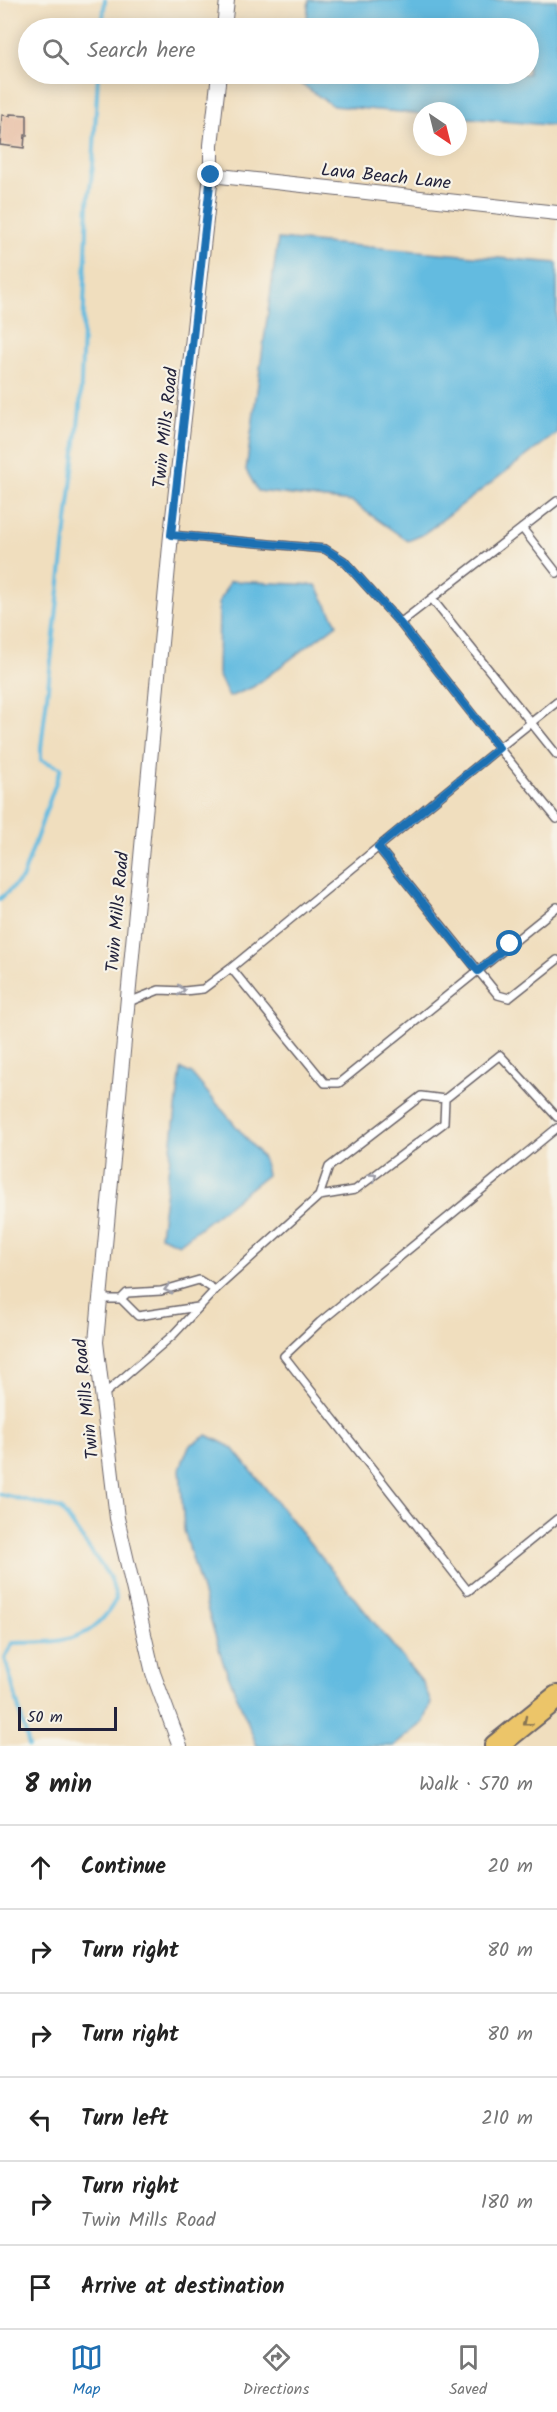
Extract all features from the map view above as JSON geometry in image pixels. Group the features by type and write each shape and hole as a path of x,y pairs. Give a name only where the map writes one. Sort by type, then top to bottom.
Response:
{"main road":[{"path":"496,1746 557,1697"}],"street":[{"path":"225,18 227,0"},
{"name":"Twin Mills Road","path":"180,1746 153,1673 117,1518 96,1342 171,535 211,175 211,145 218,84"},
{"name":"Lava Beach Lane","path":"211,175 557,213"}],"lane":[{"path":"400,623 557,501"},
{"path":"522,528 557,573"},
{"path":"171,535 325,549 344,561 400,623 557,819"},
{"path":"432,599 557,755"},
{"path":"126,1003 159,990 203,989 557,702"},
{"path":"378,847 498,995 509,998 557,960"},
{"path":"231,968 325,1083 339,1083 557,907"},
{"path":"102,1396 173,1335 215,1290 319,1196 329,1167 421,1096 445,1099 500,1055 557,1117"},
{"path":"319,1196 355,1190 444,1123 445,1099"},
{"path":"557,1128 320,1322 284,1356 468,1591 557,1519"},
{"path":"100,1299 121,1299 127,1293 161,1292 200,1280 215,1290"},
{"path":"121,1299 138,1316 198,1307"}],"water":[{"path":"309,0 557,0 557,126 467,118 467,102 413,102 413,113 333,106 301,84 539,84 539,18 307,18"},
{"path":"278,239 557,263 557,433 422,535 408,541 352,502 258,491 246,470"},
{"path":"230,581 316,585 337,624 253,687 229,697 218,674 219,602"},
{"path":"181,1069 192,1074 263,1158 267,1175 179,1244 160,1236"},
{"path":"207,1435 233,1448 423,1683 431,1703 424,1722 394,1746 257,1746 223,1662 184,1530 180,1468 189,1446"}],"building":[{"path":"10,114 27,115 27,135 25,135 24,148 0,145 2,115 10,116"}],"waterway":[{"path":"103,18 105,0"},
{"path":"0,899 22,879 61,768 41,760 41,748 80,408 88,203 93,166 97,84"},
{"path":"0,1494 61,1509 111,1579 116,1599 107,1614 85,1633 59,1641 12,1643 5,1658 29,1746"}],"route":[{"path":"211,175 171,535 325,549 344,561 400,623 499,748 378,847 478,971 510,944"}]}
